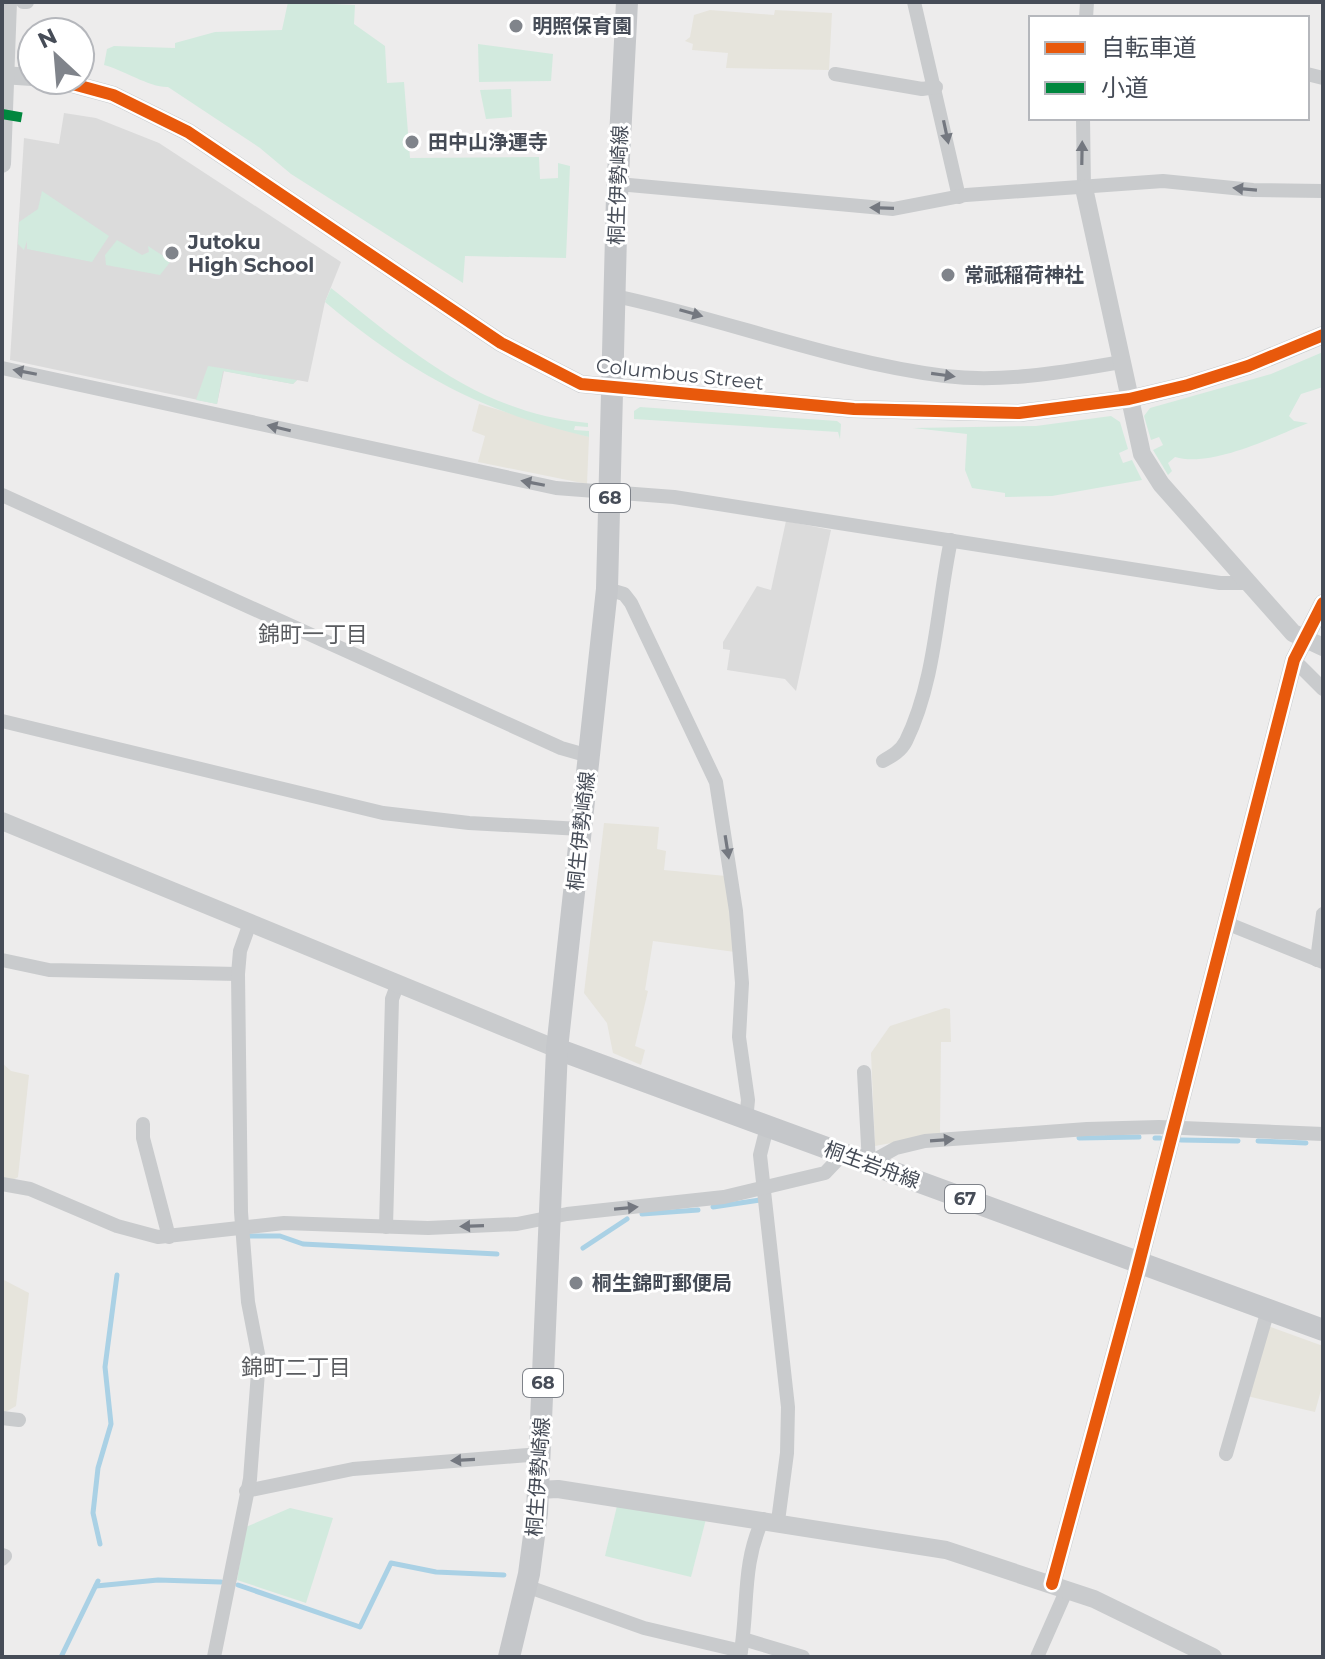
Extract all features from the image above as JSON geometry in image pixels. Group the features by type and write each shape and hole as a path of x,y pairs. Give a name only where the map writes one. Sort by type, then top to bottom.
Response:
{"main road":[{"name":"桐生伊勢崎線","path":"509,1657 526,1586 538,1490 557,1049 607,589 610,389 627,2"},
{"name":"桐生岩舟線","path":"557,1049 1323,1330"}],"street":[{"path":"2,164 8,2"},
{"path":"914,2 959,197"},
{"path":"835,74 922,89 936,87"},
{"name":"Columbus Street","path":"96,90 174,124 501,343 569,380 610,389 854,409 976,414 1063,409 1129,399 1248,366 1323,335"},
{"path":"1083,120 1084,188 1139,443 1153,474 1246,583 1302,639 1323,647"},
{"path":"618,184 883,208 911,208 959,197 1175,180 1253,190 1323,191"},
{"path":"615,296 671,307 808,348 946,376 1020,377 1121,362"},
{"path":"2,368 529,482 674,497 1220,583 1246,583"},
{"path":"2,495 547,742 589,756"},
{"path":"883,761 905,743 914,715 930,660 951,540"},
{"path":"607,589 624,594 631,603 713,771 736,911 742,983 740,1040 748,1108 756,1124 765,1190 788,1407 787,1453 770,1520 749,1552 741,1649"},
{"path":"1037,1657 1059,1587 1171,1128 1294,660 1323,603"},
{"path":"1294,660 1323,689"},
{"path":"2,721 383,813 456,822 581,829"},
{"path":"2,821 557,1049"},
{"path":"1226,923 1320,961 1323,914"},
{"path":"214,1657 246,1491 259,1359 248,1302 242,1229 238,974 240,951 250,923"},
{"path":"2,960 49,970 238,974"},
{"path":"386,1227 392,999 398,983"},
{"path":"864,1072 869,1163 896,1148 934,1140 1115,1127 1323,1134"},
{"path":"143,1124 143,1138 169,1237"},
{"path":"2,1184 30,1189 117,1226 169,1237 284,1223 386,1227 517,1224 619,1208 697,1202 765,1190 825,1173 843,1154"},
{"path":"1226,1454 1268,1310"},
{"path":"2,1418 19,1420"},
{"path":"246,1491 353,1469 541,1454"},
{"path":"538,1490 558,1489 770,1520 946,1550 1121,1610 1213,1657"},
{"path":"526,1586 644,1628 741,1649 803,1657"}],"shaded area":[{"path":"710,10 774,15 775,10 832,13 829,70 726,68 728,53 692,50 693,44 685,41 690,37 694,15"},
{"name":"Jutoku High School","path":"64,113 96,118 159,143 341,262 325,302 308,382 297,380 293,384 224,371 217,404 10,360 24,138 59,144"},
{"path":"479,404 589,437 587,484 478,462 485,436 472,431"},
{"path":"786,521 831,530 796,691 785,679 727,670 730,650 723,649 723,642 757,586 771,590"},
{"path":"604,823 659,827 657,849 666,851 664,870 726,876 735,952 653,941 645,990 648,991 635,1046 645,1050 641,1065 613,1053 607,1023 584,993"},
{"path":"950,1009 951,1042 941,1042 940,1134 875,1146 871,1053 890,1026"},
{"path":"2,1063 11,1071 29,1075 18,1177 13,1180 2,1179"},
{"path":"2,1279 29,1293 16,1406 2,1414"},
{"path":"1268,1326 1323,1346 1323,1383 1315,1412 1247,1396"}],"green space":[{"name":"田中山浄運寺","path":"288,2 355,5 354,24 385,46 387,83 404,82 410,158 539,157 540,179 558,178 558,163 570,166 566,258 465,256 463,283 291,174 260,148 168,87 154,85 104,65 107,49 114,46 175,48 175,43 215,32 282,30"},
{"path":"478,44 553,54 551,81 479,82"},
{"path":"511,89 512,117 486,119 480,90"},
{"path":"42,191 109,236 92,262 27,249 27,241 24,250 18,244 19,222 38,209"},
{"path":"117,240 142,255 149,252 148,246 171,261 160,275 106,265 105,255"},
{"path":"331,288 390,335 449,376 514,407 588,423 588,427 575,426 574,430 589,431 589,437 550,427 481,402 418,370 325,302"},
{"path":"1323,352 1323,387 1301,394 1289,416 1294,421 1308,423 1224,455 1190,459 1175,457 1168,463 1172,471 1168,475 1153,450 1163,445 1159,437 1151,440 1144,416 1150,408 1271,374"},
{"path":"208,366 297,380 293,384 223,371 217,404 196,400"},
{"path":"640,407 837,421 841,424 840,439 838,432 634,419 634,411"},
{"path":"1111,416 1120,422 1128,449 1119,453 1123,463 1132,460 1142,480 1052,496 1005,497 1005,493 972,488 965,470 967,434 913,428 1036,426"},
{"path":"617,1506 706,1519 691,1577 605,1556"},
{"path":"290,1508 333,1518 306,1603 237,1580 246,1527"}],"waterway":[{"path":"1079,1138 1139,1137"},
{"path":"1155,1138 1160,1138"},
{"path":"1181,1140 1238,1141"},
{"path":"1258,1141 1306,1143"},
{"path":"713,1207 760,1200"},
{"path":"642,1214 698,1210"},
{"path":"583,1248 627,1219"},
{"path":"250,1236 280,1236 303,1244 497,1254"},
{"path":"100,1544 93,1513 98,1468 111,1424 105,1367 117,1275"},
{"path":"238,1585 360,1627 391,1563 436,1572 504,1575"},
{"path":"96,1586 158,1580 221,1582"},
{"path":"61,1657 98,1581"}],"marked path":[{"path":"2,114 25,118"}],"cycle path":[{"path":"96,90 113,95 188,132 501,343 581,384 854,409 1019,413 1129,399 1188,385 1248,366 1323,335"},
{"path":"1052,1584 1136,1275 1294,660 1323,603"}],"place":[{"name":"明照保育園","path":"516,26"},
{"name":"田中山浄運寺","path":"412,142"},
{"name":"Jutoku High School","path":"172,253"},
{"name":"常祇稲荷神社","path":"948,275"},
{"name":"桐生錦町郵便局","path":"576,1283"}],"district":[{"name":"錦町一丁目","path":"313,634"},
{"name":"錦町二丁目","path":"296,1367"}]}
